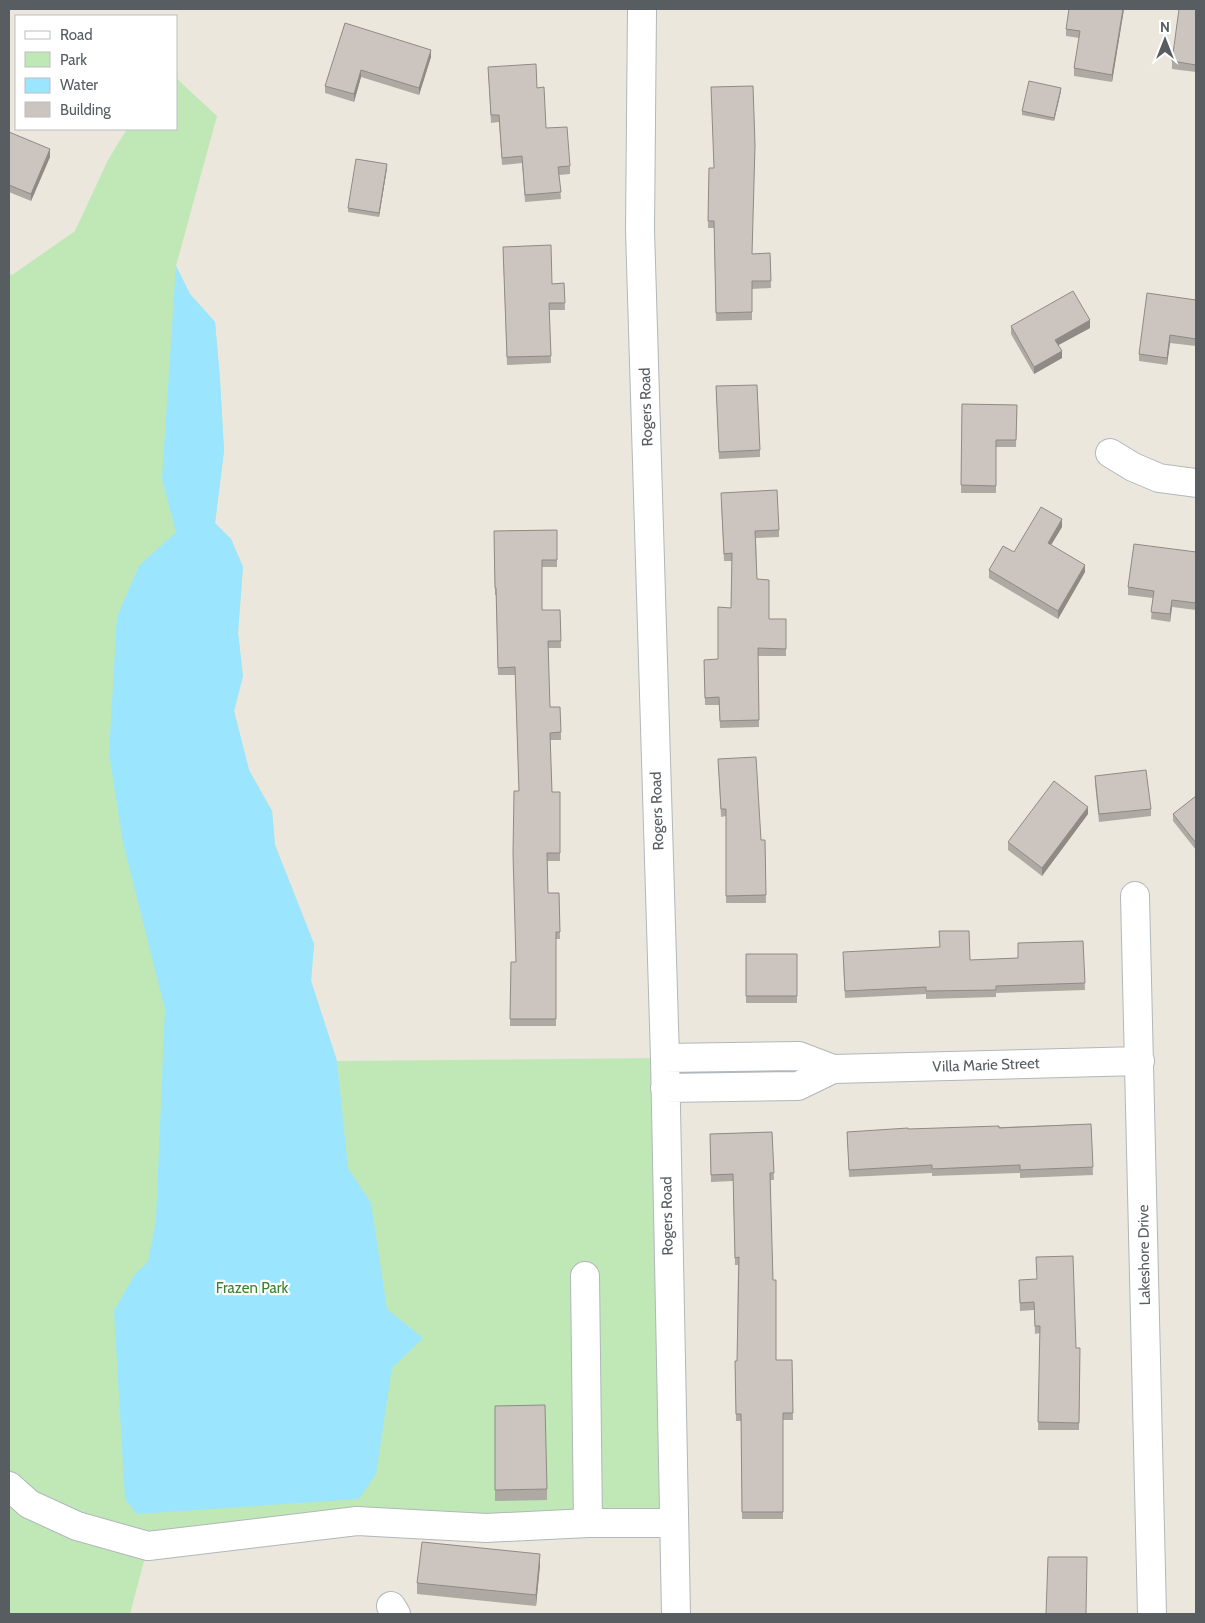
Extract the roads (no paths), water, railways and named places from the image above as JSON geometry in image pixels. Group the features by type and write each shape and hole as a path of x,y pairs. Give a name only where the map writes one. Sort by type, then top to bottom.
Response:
{"street":[{"name":"Rogers Road","path":"642,9 640,230 665,1058 676,1614"},
{"path":"1110,453 1133,467 1160,478 1196,483"},
{"name":"Lakeshore Drive","path":"1135,896 1152,1614"},
{"name":"Villa Marie Street","path":"665,1058 800,1056 832,1069 1140,1060"},
{"name":"Villa Marie Street","path":"665,1088 798,1086 832,1069"},
{"path":"585,1276 588,1523"},
{"path":"9,1486 29,1504 77,1526 148,1546 357,1521 486,1528 588,1523 674,1523"}],"water":[{"path":"176,266 190,294 215,322 224,451 215,523 231,539 243,567 238,633 243,676 234,711 249,770 272,811 275,845 314,944 311,981 337,1061 348,1168 371,1203 387,1309 423,1338 392,1368 376,1474 359,1499 137,1514 125,1499 114,1311 135,1274 148,1262 156,1220 165,1009 123,843 109,753 117,617 139,566 176,532 162,479"}],"park label":[{"name":"Frazen Park","path":"252,1288"}]}
